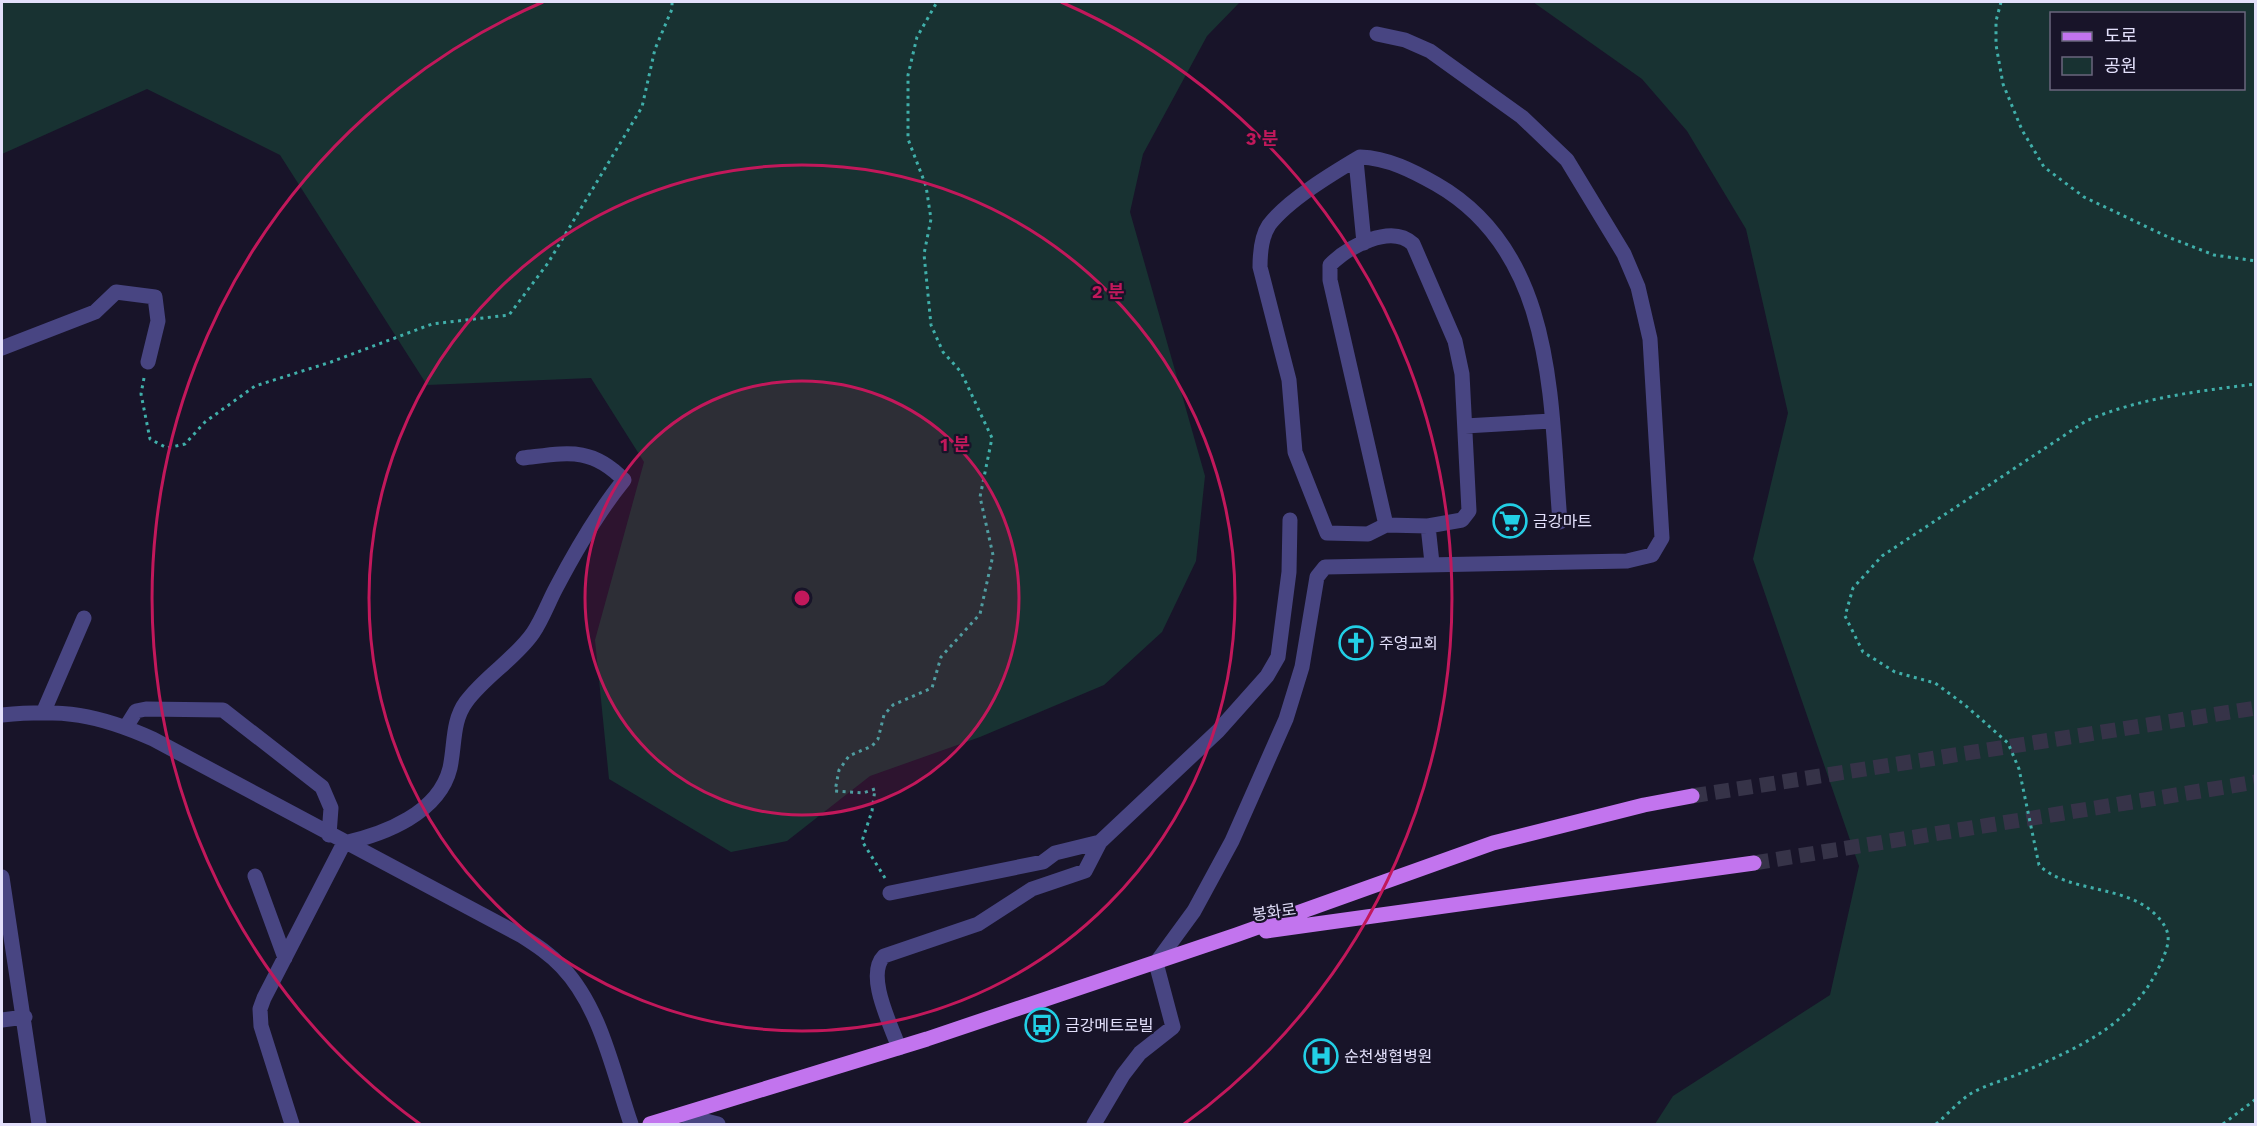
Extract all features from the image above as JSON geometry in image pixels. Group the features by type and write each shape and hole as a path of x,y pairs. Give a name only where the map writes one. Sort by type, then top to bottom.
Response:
{"main road":[{"name":"봉화로","path":"1236,935 1493,843 1644,805 1692,796"},
{"name":"봉화로","path":"1236,935 1754,863"},
{"path":"650,1125 899,1048 1236,935"}],"street":[{"path":"1094,1125 1123,1075 1140,1053 1173,1027 1156,963 1194,911 1232,842 1286,719 1302,667 1317,577 1325,567 1432,563 1574,564 1641,560 1652,555 1659,546 1662,526 1650,339 1638,287 1624,254 1567,160 1522,117 1448,62 1405,40 1377,34"},
{"path":"1386,525 1330,280 1330,265 1348,249 1394,235 1405,236 1413,244 1455,341 1462,374 1465,426 1469,511 1462,520 1428,526 1386,525 1368,534 1327,533 1295,452 1289,380 1260,267 1261,245 1268,226 1291,204 1360,157 1384,160 1420,175 1453,194 1475,212 1509,258 1535,310 1547,360 1560,522"},
{"path":"1356,160 1364,243"},
{"path":"2,348 95,312 116,292 155,297 158,321 147,362"},
{"path":"1465,426 1552,421"},
{"path":"292,1125 260,1018 264,998 344,843 385,831 406,820 440,791 450,767 459,713 476,690 531,635 586,533 624,480 609,465 580,453 523,458"},
{"path":"899,1048 878,985 876,972 878,962 884,956 978,924 1032,890 1085,872 1100,842 1218,731 1267,676 1278,657 1289,572 1290,520"},
{"path":"1428,526 1432,563"},
{"path":"43,713 84,618"},
{"path":"126,727 136,711 146,709 223,710 322,787 332,808 330,835"},
{"path":"2,715 76,714 104,719 126,727 153,739 522,936 549,954 584,996 631,1125"},
{"path":"892,892 1043,862 1055,854 1100,842"},
{"path":"255,876 285,958"},
{"path":"2,877 25,1017 39,1125"},
{"path":"2,1020 25,1017"},
{"path":"682,1115 718,1125"}],"path":[{"path":"147,362 141,394 150,439 167,448 185,444 205,422 255,386 332,362 432,324 509,315 548,263 642,107 655,49 672,9 672,2"},
{"path":"892,892 862,841 872,811 875,789 863,793 835,791 839,770 849,756 872,746 878,739 884,715 892,705 932,688 941,657 980,614 993,555 980,497 992,438 961,372 943,352 931,325 924,254 931,219 926,186 908,139 908,75 918,37 937,2"},
{"path":"2001,2 1996,21 1996,45 2003,84 2022,130 2044,168 2084,197 2168,237 2214,255 2256,261"},
{"path":"1936,1125 1971,1094 2031,1068 2111,1028 2142,997 2170,942 2167,929 2154,913 2116,893 2048,875 2038,866 2019,769 2008,743 1974,712 1935,683 1895,672 1863,652 1845,616 1853,588 1882,556 2086,421 2110,410 2189,392 2256,384"},
{"path":"2223,1125 2256,1099"}],"green space":[{"path":"2,2 1240,2 1207,36 1143,154 1130,212 1205,476 1196,561 1162,632 1104,685 980,737 870,776 787,841 731,852 609,779 595,640 644,462 591,378 427,385 280,155 147,89 2,154"},
{"path":"1533,2 2255,2 2255,1124 1655,1124 1673,1096 1830,995 1859,866 1753,559 1788,413 1746,229 1687,131 1642,79"}],"tunnel":[{"path":"1692,796 2256,708"},
{"path":"1754,863 2256,782"}],"place":[{"name":"금강마트","path":"1510,521"},
{"name":"주영교회","path":"1356,643"},
{"name":"금강메트로빌","path":"1042,1025"},
{"name":"순천생협병원","path":"1321,1056"}]}
